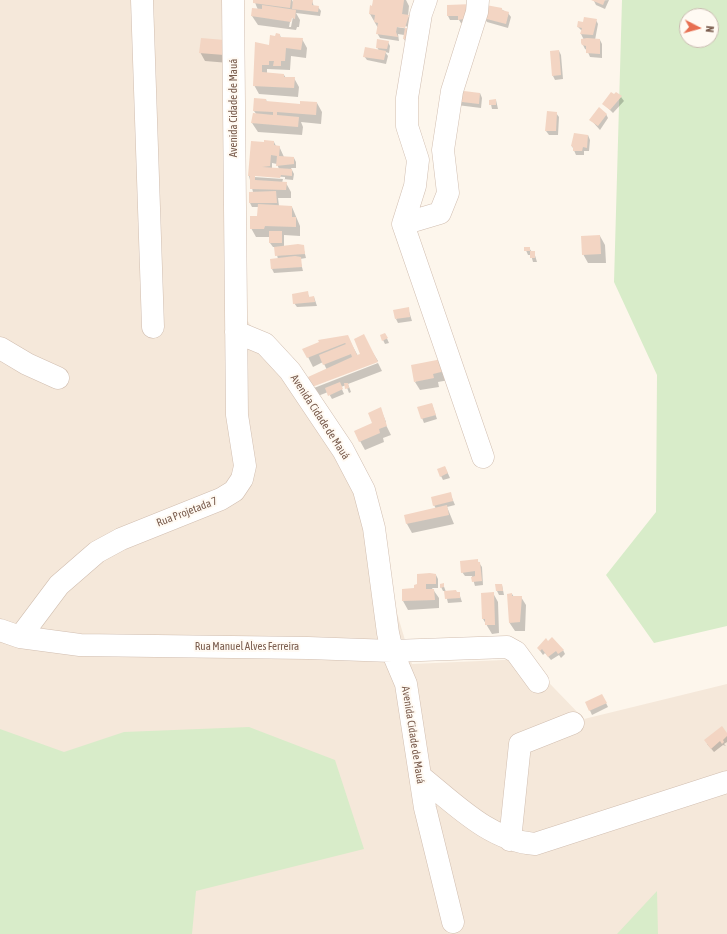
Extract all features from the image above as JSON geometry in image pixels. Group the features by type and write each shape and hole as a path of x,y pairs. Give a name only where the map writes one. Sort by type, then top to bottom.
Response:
{"street":[{"path":"142,0 153,327"},
{"name":"Avenida Cidade de Mauá","path":"233,0 236,332 265,344 290,371 343,450 364,490 374,528 388,633 392,651 406,684 420,776 432,840 453,922"},
{"path":"426,0 421,14 407,98 407,126 418,160 415,186 403,224 483,457"},
{"path":"403,224 440,213 448,193 443,150 452,91 477,12 478,0"},
{"name":"Rua Projetada 7","path":"10,634 59,585 97,552 121,539 221,499 234,491 242,479 245,466 237,415 236,332"},
{"path":"0,348 27,364 58,378"},
{"name":"Rua Manuel Alves Ferreira","path":"10,634 80,645 308,648 392,651 507,647 516,652 538,682"},
{"path":"510,840 520,744 573,722"},
{"path":"420,776 491,831 510,840 535,844 727,782"}],"shaded area":[{"path":"0,0 240,0 241,311 349,472 371,525 412,664 526,659 584,719 727,684 727,934 0,934"}],"green space":[{"path":"622,0 727,0 727,626 654,643 606,575 656,512 657,375 614,282"},
{"path":"249,727 335,760 364,849 196,891 192,934 0,934 0,729 64,752 124,732"},
{"path":"657,891 658,934 617,934"}],"building":[{"path":"253,0 291,0 290,8 253,3"},
{"path":"293,0 313,0 312,5 319,6 318,12 292,9"},
{"path":"373,0 404,0 402,14 409,15 405,28 397,27 396,32 398,37 376,34 378,23 374,22 375,15 369,14 370,5 372,6"},
{"path":"591,0 605,0 603,5"},
{"path":"473,4 473,16 464,16 464,19 458,20 458,16 447,16 447,5"},
{"path":"262,5 296,10 295,19 292,18 291,22 251,16 252,8 262,9"},
{"path":"486,5 502,8 502,10 509,12 506,24 483,18"},
{"path":"584,17 597,19 593,35 580,34 582,28 577,27 578,21 583,22"},
{"path":"405,28 411,29 408,40 403,39"},
{"path":"276,33 280,34 280,37 303,38 301,50 286,48 285,61 281,61 281,66 273,66 274,61 269,61 269,65 262,65 262,72 284,74 284,77 295,77 294,88 253,86 255,42 269,45 270,35 275,36"},
{"path":"201,38 225,40 224,55 199,53"},
{"path":"377,39 389,41 387,49 376,48"},
{"path":"581,39 600,39 600,54 586,53 586,46 582,45"},
{"path":"365,47 386,51 384,60 363,57"},
{"path":"559,50 561,75 552,76 550,51"},
{"path":"456,90 480,93 479,104 454,101"},
{"path":"611,92 614,94 616,92 622,96 610,110 602,104"},
{"path":"254,98 266,99 266,101 300,104 300,101 317,102 316,115 277,112 277,115 299,117 298,127 251,123 253,113 273,115 273,112 253,111"},
{"path":"496,99 496,105 489,105 489,100"},
{"path":"599,107 607,114 598,126 589,120"},
{"path":"547,111 557,112 556,131 545,131"},
{"path":"574,133 588,135 587,148 583,147 582,151 573,151 573,147 571,146"},
{"path":"264,140 274,141 274,145 280,146 279,156 294,157 294,164 276,166 277,156 271,155 270,166 262,167 292,169 292,176 281,175 280,178 255,176 255,180 287,182 286,190 250,189 250,176 248,176 251,141 264,142"},
{"path":"276,191 277,203 249,203 249,192"},
{"path":"258,204 292,206 292,217 296,217 296,227 265,226 264,229 250,229 250,216 257,216"},
{"path":"269,231 282,231 282,243 269,243"},
{"path":"600,235 601,254 582,255 581,236"},
{"path":"298,244 304,245 305,254 275,256 274,247"},
{"path":"524,247 530,247 530,251 524,251"},
{"path":"530,251 535,251 535,258 530,258"},
{"path":"295,256 301,257 302,267 271,269 270,259"},
{"path":"308,291 309,297 314,296 315,302 293,304 292,294"},
{"path":"409,307 410,317 395,319 393,310"},
{"path":"385,333 388,338 382,341 380,335"},
{"path":"364,334 378,362 312,387 308,377 352,357 351,354 323,365 319,355 346,344 345,343 307,358 302,349 319,342 318,340 348,335 357,355 360,354 354,339"},
{"path":"442,359 445,371 433,374 434,378 414,382 411,365"},
{"path":"340,382 343,389 328,396 325,388"},
{"path":"344,383 348,383 349,388 345,389"},
{"path":"432,403 436,415 421,419 417,407"},
{"path":"381,407 387,426 379,429 380,433 359,442 354,431 372,423 368,413"},
{"path":"445,466 448,473 440,477 437,469"},
{"path":"451,492 453,501 433,506 431,497"},
{"path":"447,505 449,515 406,524 404,515"},
{"path":"478,559 478,562 480,562 482,581 472,582 471,577 475,576 475,571 461,573 460,561"},
{"path":"417,574 436,574 436,584 426,584 426,589 434,589 435,600 402,601 402,589 414,588 414,585 417,584"},
{"path":"444,583 444,587 440,588 440,584"},
{"path":"495,584 502,584 503,591 496,591"},
{"path":"456,590 457,592 460,592 460,598 445,599 444,591"},
{"path":"494,592 495,625 485,625 485,619 482,619 481,593"},
{"path":"512,593 512,596 522,596 520,622 509,623 507,594"},
{"path":"552,637 564,650 558,654 556,651 548,657 542,649 540,651 537,648 546,638 548,641"},
{"path":"602,694 607,703 589,711 585,702"},
{"path":"722,726 727,733 727,736 723,740 724,742 722,744 720,741 711,749 704,740"}]}
